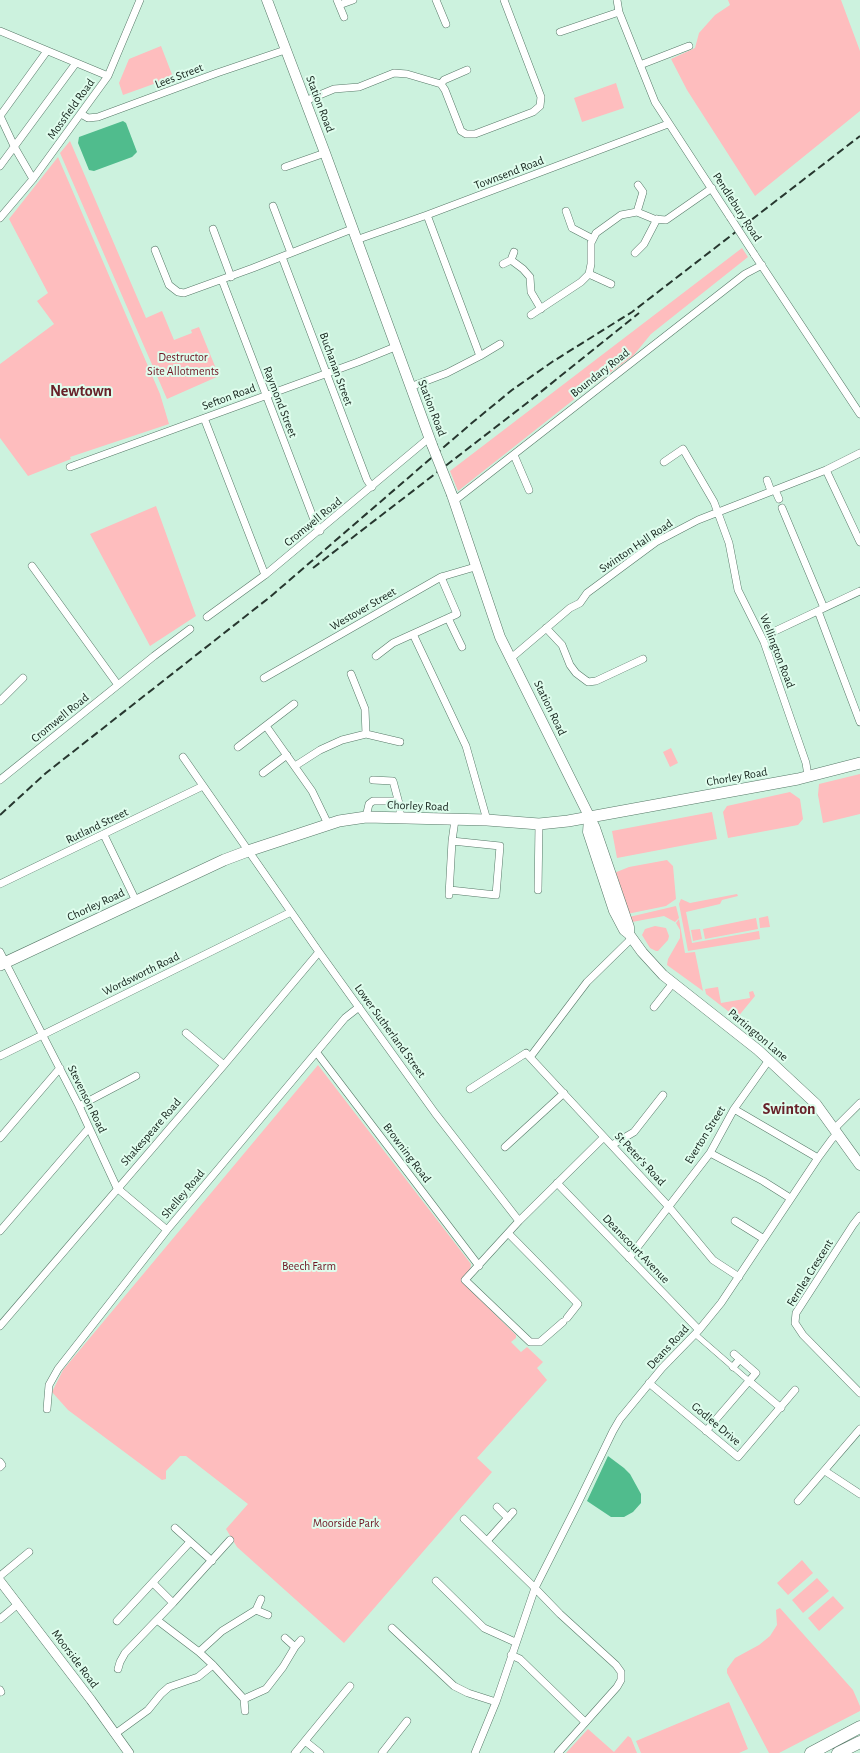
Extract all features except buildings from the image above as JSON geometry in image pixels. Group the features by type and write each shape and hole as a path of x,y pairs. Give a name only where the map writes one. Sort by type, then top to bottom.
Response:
{"highway":[{"path":"811,1753 860,1727"},
{"path":"838,1753 860,1742"}],"main road":[{"name":"Station Road","path":"267,0 325,153 430,441 453,498 475,567 510,659 535,704 589,818"},
{"name":"Chorley Road","path":"3,964 136,901 248,851 328,824 354,818 400,813 455,820 487,820 539,824 589,818 808,776 860,762"},
{"name":"Partington Lane","path":"589,818 588,832 614,911 624,930 631,936 647,959 673,983 769,1060 816,1104 860,1165"}],"street":[{"name":"Mossfield Road","path":"0,218 33,179 108,76 140,0"},
{"path":"344,17 338,3 353,0"},
{"path":"436,0 446,24"},
{"path":"305,101 334,89 359,87 394,73 407,74 441,84 446,90 461,131 466,134 475,134 533,112 540,106 541,97 504,0"},
{"name":"Pendlebury Road","path":"617,0 619,12 655,102 668,124 712,188 860,414"},
{"path":"560,32 619,12"},
{"path":"0,31 108,76"},
{"path":"640,65 690,46"},
{"name":"Lees Street","path":"81,114 88,118 98,117 217,72 285,50"},
{"path":"33,179 15,148 0,116 47,51"},
{"path":"0,166 15,148 76,63"},
{"path":"441,84 444,80 467,70"},
{"name":"Townsend Road","path":"356,240 427,215 668,124"},
{"path":"285,167 325,153"},
{"path":"637,212 643,192 638,185"},
{"path":"531,315 581,282 588,274 591,264 590,243 596,233 620,215 637,212 657,219 666,220 712,188"},
{"path":"273,206 291,253"},
{"path":"566,211 572,228 593,239"},
{"path":"427,215 480,356"},
{"path":"635,253 644,244 657,219"},
{"path":"213,229 232,276"},
{"path":"155,250 166,281 178,292 184,293 222,280 352,229"},
{"path":"503,264 511,260 514,252"},
{"name":"Buchanan Street","path":"282,257 367,480 372,487"},
{"path":"511,260 523,269 530,277 531,292 541,309"},
{"name":"Boundary Road","path":"453,498 514,455 741,277 762,265"},
{"path":"588,274 611,284"},
{"name":"Raymond Street","path":"222,280 316,525 320,531"},
{"path":"410,387 447,373 500,344"},
{"name":"Sefton Road","path":"70,467 266,396 395,347"},
{"path":"204,418 265,575"},
{"name":"Cromwell Road","path":"206,617 265,575 430,441"},
{"name":"Wellington Road","path":"664,462 683,449 714,502 729,543 738,590 764,642 806,763 808,776"},
{"name":"Swinton Hall Road","path":"510,659 546,628 580,602 587,593 656,542 698,520 826,470 860,453"},
{"path":"514,455 529,490"},
{"path":"826,470 860,542"},
{"path":"767,480 779,500"},
{"path":"782,508 821,609 860,722"},
{"path":"32,566 118,685"},
{"name":"Westover Street","path":"264,678 441,577 475,567"},
{"path":"376,656 387,646 456,614 457,612 441,577"},
{"path":"773,632 860,591"},
{"path":"448,618 462,647"},
{"path":"546,628 562,645 570,665 576,673 588,682 596,681 643,659"},
{"name":"Cromwell Road","path":"0,780 190,629"},
{"path":"413,634 466,746 487,820"},
{"path":"351,674 364,709 366,734"},
{"path":"0,701 23,678"},
{"path":"238,747 294,704"},
{"path":"266,726 312,790 328,824"},
{"path":"295,766 320,750 342,740 366,734 400,742"},
{"path":"262,773 287,755"},
{"name":"Lower Sutherland Street","path":"183,758 319,952 436,1113 519,1221"},
{"path":"373,780 393,781 400,813"},
{"name":"Rutland Street","path":"0,884 203,786"},
{"path":"366,817 369,804 373,801 393,801 400,813"},
{"path":"452,841 500,846 496,895 450,892 452,841 455,820"},
{"path":"538,890 539,824"},
{"path":"104,835 136,901"},
{"name":"Wordsworth Road","path":"0,1056 291,912"},
{"path":"470,1089 529,1055 586,982 631,936"},
{"name":"Stevenson Road","path":"0,952 3,964 60,1068 117,1188 167,1230"},
{"name":"Shakespeare Road","path":"0,1326 319,952"},
{"path":"654,1007 673,983"},
{"name":"Shelley Road","path":"47,1409 49,1385 58,1369 167,1230 346,1018 359,1007"},
{"path":"186,1033 224,1065"},
{"name":"Browning Road","path":"317,1053 479,1266"},
{"name":"St Peter's Road","path":"529,1055 669,1207 713,1260 739,1277"},
{"name":"Everton Street","path":"629,1258 710,1153 734,1109 769,1060"},
{"path":"0,1138 60,1068"},
{"path":"79,1106 136,1076"},
{"path":"505,1147 564,1093"},
{"path":"612,1145 634,1132 663,1095"},
{"name":"Deans Road","path":"475,1753 496,1702 534,1588 616,1425 649,1383 697,1332 721,1303 790,1198 832,1139 836,1130 860,1103"},
{"path":"734,1109 818,1158"},
{"path":"0,1231 89,1128"},
{"path":"509,1234 578,1304 565,1320 540,1342 530,1342 465,1280 509,1234 519,1221 604,1137"},
{"path":"710,1153 763,1181 790,1198"},
{"name":"Deanscourt Avenue","path":"554,1186 629,1258 697,1332"},
{"name":"Fernlea Crescent","path":"860,1216 796,1313 795,1323 803,1335 860,1393"},
{"path":"736,1220 764,1238"},
{"path":"697,1332 733,1367 781,1408"},
{"path":"706,1431 756,1373 737,1357 733,1367"},
{"name":"Godlee Drive","path":"649,1383 738,1457 795,1390"},
{"path":"798,1501 860,1429"},
{"path":"825,1471 860,1494"},
{"path":"497,1507 508,1518"},
{"path":"487,1541 513,1512"},
{"path":"464,1519 560,1614 616,1665 622,1675 622,1680 617,1687 558,1753"},
{"path":"176,1528 212,1561"},
{"path":"118,1669 125,1653 173,1604 230,1540"},
{"path":"117,1620 190,1542"},
{"path":"0,1576 29,1552"},
{"name":"Moorside Road","path":"0,1581 91,1700 129,1753"},
{"path":"436,1581 484,1628 515,1642"},
{"path":"153,1583 173,1604"},
{"path":"199,1652 222,1630 256,1610 261,1599"},
{"path":"0,1619 18,1604"},
{"path":"256,1610 268,1615"},
{"path":"157,1620 199,1652 212,1665 244,1699 245,1711"},
{"path":"392,1628 454,1686 468,1693 496,1702"},
{"path":"285,1638 295,1647"},
{"path":"244,1699 266,1689 301,1640"},
{"path":"511,1655 520,1659 585,1722"},
{"path":"115,1734 148,1710 158,1697 169,1687 198,1677 212,1665"},
{"path":"295,1753 350,1686"},
{"path":"382,1753 407,1721"},
{"path":"305,1741 320,1753"}],"green space":[{"path":"728,0 841,0 860,51 860,111 755,196 687,90 671,59 695,48 699,33 715,15 730,5"},
{"path":"161,46 173,77 123,95 119,83 129,59"},
{"path":"616,83 624,108 582,122 574,98"},
{"name":"Destructor Site Allotments","path":"70,141 146,318 162,311 174,340 192,333 191,330 199,327 219,376 167,399 60,153"},
{"path":"58,157 160,394 169,424 70,457 71,459 28,476 0,438 0,364 54,324 37,301 48,293 9,219"},
{"path":"742,248 748,257 651,334 633,356 577,397 458,491 450,471"},
{"path":"156,506 196,616 150,646 90,534"},
{"path":"671,748 678,763 670,767 663,752"},
{"path":"860,774 860,814 823,823 818,795 819,784"},
{"path":"790,792 800,799 803,819 798,825 728,838 723,812 727,806"},
{"path":"712,812 717,839 617,858 612,831"},
{"path":"667,860 673,866 676,899 666,906 627,914 614,873 629,867"},
{"path":"737,894 738,896 722,900 720,904 686,912 692,943 759,931 760,939 688,951 679,904 681,899 690,903"},
{"path":"676,906 679,918 675,922 664,916 632,922 629,917"},
{"path":"768,916 770,927 760,928 759,918"},
{"path":"756,918 758,929 705,939 703,929"},
{"path":"679,919 685,953 695,952 703,991 667,965 668,959 680,938 680,930 676,923"},
{"path":"655,926 666,928 669,936 668,940 658,951 650,948 642,935 645,929"},
{"path":"700,929 702,939 693,941 691,930"},
{"path":"718,987 721,1003 750,998 749,992 753,991 755,996 737,1018 706,994 705,989"},
{"name":"Beech Farm","path":"318,1065 471,1264 470,1271 461,1281 516,1335 516,1338 511,1342 521,1352 527,1347 543,1362 537,1368 547,1380 477,1458 492,1472 344,1643 237,1547 226,1529 248,1504 186,1456 180,1456 166,1471 166,1479 162,1480 68,1410 52,1392 63,1370"},
{"path":"802,1560 813,1573 788,1595 777,1583"},
{"path":"817,1578 829,1591 803,1613 792,1600"},
{"path":"833,1596 844,1608 819,1631 808,1618"},
{"path":"780,1608 853,1690 860,1706 860,1711 779,1753 769,1753 727,1673 727,1669 735,1658 759,1645 770,1636 777,1625 776,1610"},
{"path":"729,1702 748,1749 739,1753 641,1753 636,1741"},
{"path":"588,1729 614,1752 628,1736 631,1738 637,1753 566,1753"}],"shaded area":[{"path":"123,121 126,123 137,152 132,157 94,171 89,170 78,143 79,137"},
{"path":"608,1456 630,1474 641,1494 641,1503 633,1512 624,1517 611,1517 587,1501"}],"railway":[{"path":"0,815 46,773 270,597 512,390 552,362 632,312 860,136"},
{"path":"313,568 527,403 639,313"}],"district":[{"name":"Newtown","path":"81,391"},
{"name":"Swinton","path":"789,1109"}],"park label":[{"name":"Moorside Park","path":"346,1523"}]}
